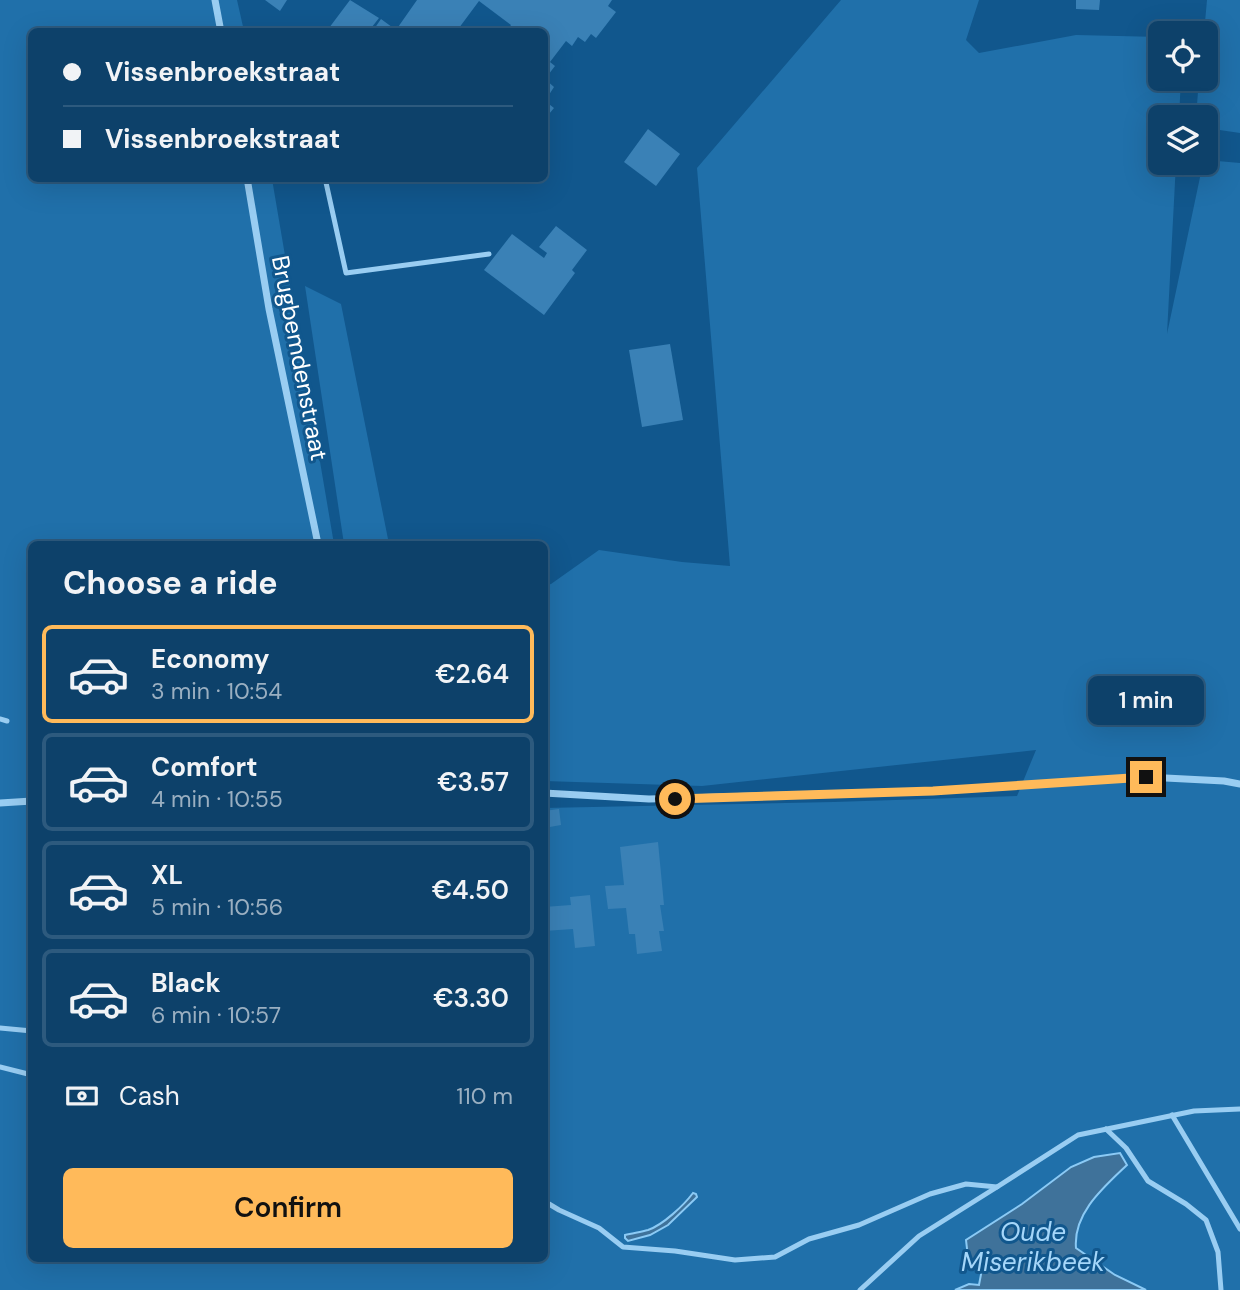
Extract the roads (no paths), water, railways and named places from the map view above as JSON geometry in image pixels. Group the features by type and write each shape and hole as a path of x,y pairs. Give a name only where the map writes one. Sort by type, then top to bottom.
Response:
{"street":[{"path":"215,0 220,28"},
{"name":"Brugbemdenstraat","path":"248,182 269,309 317,541"},
{"path":"548,793 649,799 933,791 1146,777 1240,784"},
{"path":"0,803 28,801"}],"lane":[{"path":"326,182 346,273 489,254"},
{"path":"0,1028 28,1031"},
{"path":"0,1067 28,1074"},
{"path":"860,1290 919,1236 1078,1135 1194,1111 1240,1109"},
{"path":"1172,1115 1240,1229"},
{"path":"1106,1129 1126,1148 1148,1181 1186,1204 1206,1220 1218,1252 1221,1290"},
{"path":"548,1203 599,1228 623,1247 735,1260 775,1257 809,1239 859,1225 930,1194 965,1184 997,1187"}],"water":[{"name":"Oude Miserikbeek","path":"1120,1153 1127,1165 1100,1192 1085,1212 1076,1235 1076,1248 1115,1275 1146,1290 955,1290 969,1284 979,1285 982,1269 968,1257 966,1240 1022,1204 1071,1167 1094,1157"},
{"path":"693,1193 697,1197 668,1225 650,1235 628,1241 625,1238 625,1235 648,1230 660,1224"}]}
